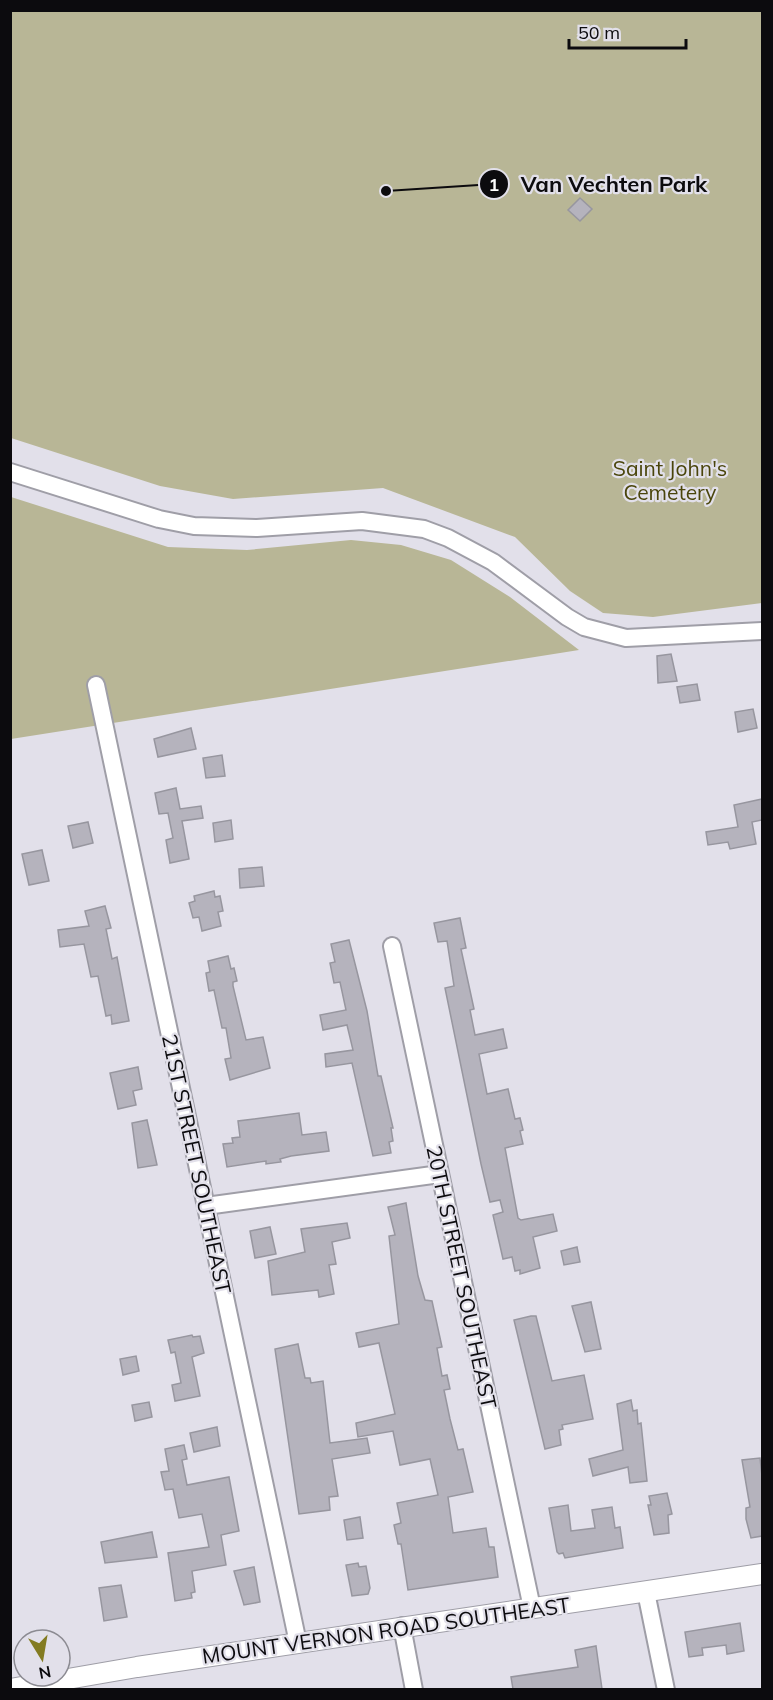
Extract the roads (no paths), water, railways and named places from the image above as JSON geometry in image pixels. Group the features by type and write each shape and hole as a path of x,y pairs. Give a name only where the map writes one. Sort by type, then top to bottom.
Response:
{"main road":[{"name":"MOUNT VERNON ROAD SOUTHEAST","path":"10,1689 402,1626 762,1574"}],"street":[{"path":"10,472 159,519 194,526 257,528 362,521 424,530 471,549 515,577 567,617 603,634 646,639 762,631"},
{"name":"21ST STREET SOUTHEAST","path":"96,686 298,1643"},
{"name":"20TH STREET SOUTHEAST","path":"392,946 532,1608"},
{"path":"206,1206 440,1174"},
{"path":"646,1592 666,1689"},
{"path":"402,1626 414,1689"}],"place":[{"name":"Van Vechten Park","path":"386,191"}],"park label":[{"name":"Saint John's Cemetery","path":"670,480"}]}
